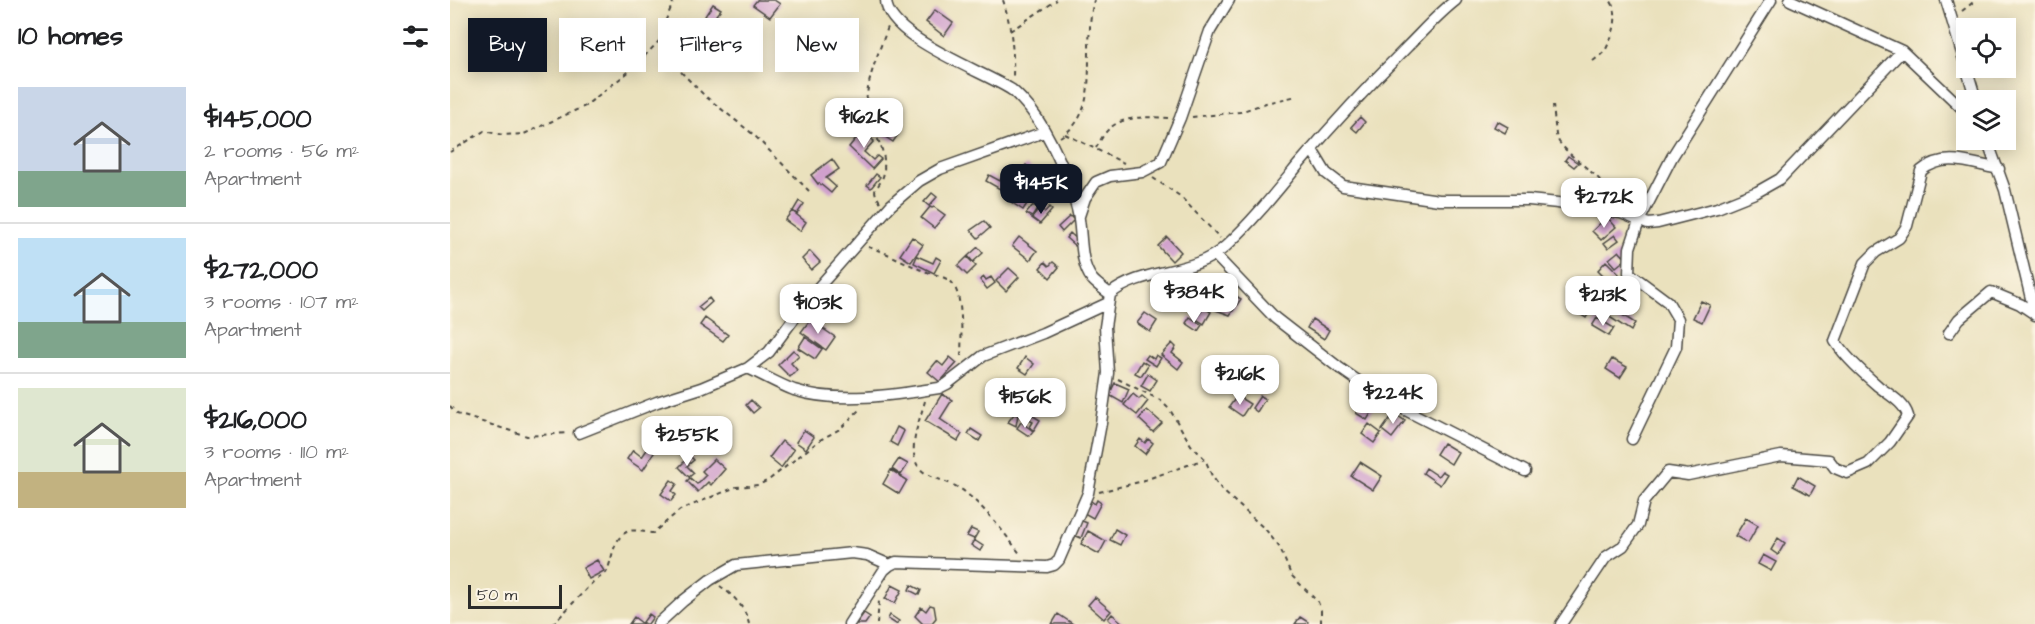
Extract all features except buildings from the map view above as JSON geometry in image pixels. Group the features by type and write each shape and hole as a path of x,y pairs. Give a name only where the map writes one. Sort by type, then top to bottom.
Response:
{"street":[{"path":"1078,216 1085,198 1096,182 1110,176 1142,172 1161,162 1168,150 1210,31 1229,0"},
{"path":"658,624 710,580 736,564 852,553 867,555 890,564 905,562 1047,567 1054,565 1059,560 1086,498 1108,373 1105,327 1109,299 1116,289 1144,278 1192,266 1215,255 1275,194 1374,81 1442,10 1456,0"},
{"path":"1632,439 1676,347 1678,319 1668,302 1629,273 1630,248 1639,221 1672,157 1771,0"},
{"path":"1790,0 1902,51 1956,102"},
{"path":"1946,0 1973,90"},
{"path":"883,1 899,25 928,45 1012,91 1031,110 1068,181 1078,216 1086,267 1109,299"},
{"path":"1312,150 1326,173 1343,186 1438,200 1529,200 1558,203 1621,213 1648,224 1658,224 1717,208 1757,192 1780,179 1902,51"},
{"path":"579,433 748,368 769,352 810,297 885,211 919,181 940,169 1047,137"},
{"path":"1991,150 1999,170 2035,315"},
{"path":"1561,624 1606,557 1623,546 1638,525 1644,501 1668,472 1688,475 1781,456 1829,460 1834,468 1847,473 1868,464 1882,450 1908,416 1905,408 1877,385 1840,349 1835,341 1866,263 1876,252 1899,238 1906,226 1921,171 1928,164 1950,159 1999,170"},
{"path":"1215,255 1275,318 1338,367 1393,404 1526,471"},
{"path":"1949,333 1959,319 1991,292 2020,304 2035,315"},
{"path":"748,368 794,390 808,393 848,397 929,390 947,384 983,356 1043,333 1109,299"},
{"path":"849,624 890,564"}],"path":[{"path":"666,18 674,0"},
{"path":"1003,0 1013,54 1012,91"},
{"path":"1010,31 1057,0"},
{"path":"1065,134 1086,105 1090,28 1094,0"},
{"path":"1593,61 1606,49 1615,22 1615,7 1610,0"},
{"path":"1952,17 1976,0"},
{"path":"885,211 874,193 874,189 882,178 884,161 883,151 867,114 867,98 875,63 892,16"},
{"path":"450,152 484,131 503,135 524,134 585,106 625,76 658,42"},
{"path":"681,72 705,96 754,135 809,191"},
{"path":"1553,105 1556,135 1559,142 1596,175 1612,194 1621,213"},
{"path":"1047,137 1065,134 1170,188 1213,228 1226,245"},
{"path":"856,245 884,252 953,284 959,300 960,373"},
{"path":"1108,373 1160,400 1170,410 1191,445 1205,459 1212,476 1222,490 1266,530 1280,548 1291,575 1318,602 1321,610 1321,624"},
{"path":"929,390 914,439 916,466 922,472 966,492 999,528 1027,566"},
{"path":"553,624 593,582 606,573 611,554 625,534 632,531 654,533 680,510 736,488 759,484 770,479 820,440 840,429 854,416 870,395"},
{"path":"450,406 458,414 527,436 579,433"},
{"path":"1086,498 1108,488 1139,482 1205,459"},
{"path":"710,580 735,598 746,613 749,624"}]}
